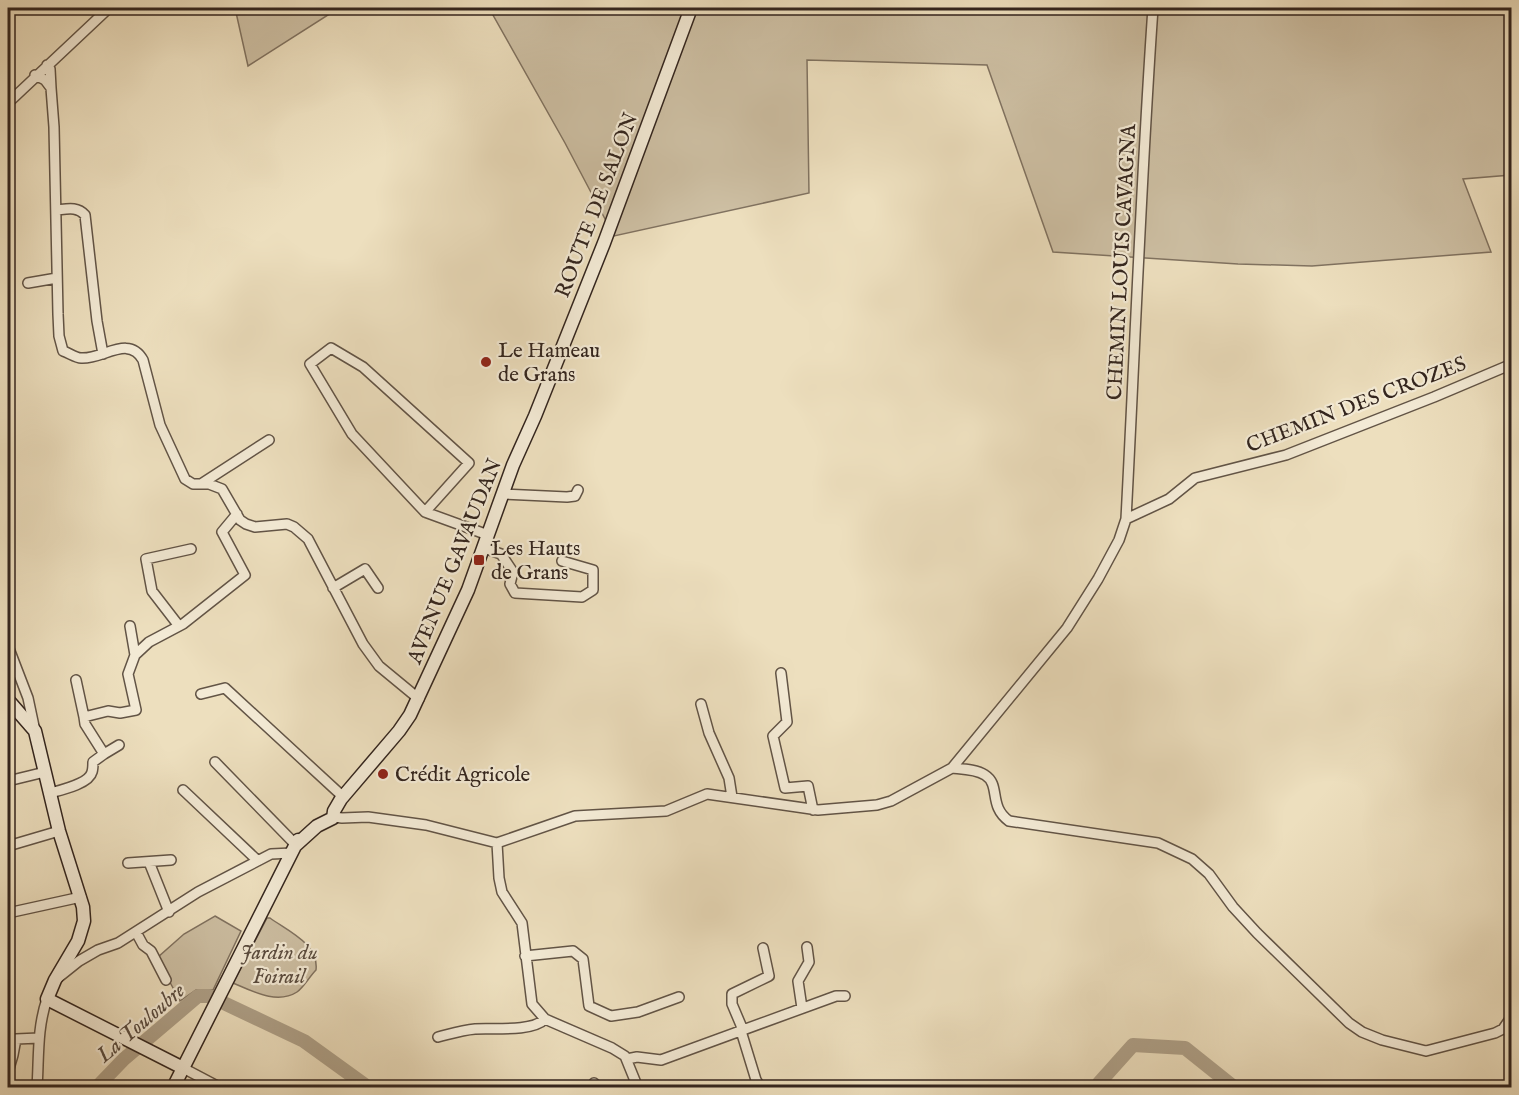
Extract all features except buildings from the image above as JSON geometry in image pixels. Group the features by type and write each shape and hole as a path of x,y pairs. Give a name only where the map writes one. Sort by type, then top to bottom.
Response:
{"street":[{"path":"8,103 35,75 109,8"},
{"name":"ROUTE DE SALON","path":"535,416 604,243 692,8"},
{"name":"CHEMIN LOUIS CAVAGNA","path":"1126,519 1147,85 1153,8"},
{"path":"47,65 51,69 59,336 63,351 82,358 120,349 132,349 139,352 160,425 184,478 188,482 199,485 209,484 222,489 246,525 255,527 287,524 294,526 308,539 363,644 379,666 419,699"},
{"path":"35,75 45,80 51,88"},
{"path":"56,210 73,208 85,215 102,354"},
{"path":"28,283 57,278"},
{"path":"425,512 469,463 363,367 332,348 310,364 352,434 425,512 488,535"},
{"name":"CHEMIN DES CROZES","path":"1126,519 1169,500 1195,478 1286,455 1512,364"},
{"name":"AVENUE GAVAUDAN","path":"329,814 399,731 419,699 468,590 502,494 535,416"},
{"path":"199,485 269,440"},
{"path":"502,494 567,497 575,495 578,490"},
{"path":"84,717 108,711 120,713 136,710 128,675 135,655 149,642 179,626 245,575 222,532 237,514"},
{"path":"173,1088 294,849 305,835 329,814 342,818 368,817 426,825 497,843 575,816 666,811 707,794 813,810 877,805 891,801 951,768 1067,628 1098,579 1119,540 1126,519"},
{"path":"484,548 501,554 513,572 510,584 515,593 582,597 593,591 593,570 562,561"},
{"path":"179,626 152,591 146,559 191,549"},
{"path":"333,588 365,569 378,588"},
{"path":"130,626 135,655"},
{"path":"8,646 28,698 59,831 81,897 84,921 78,941 55,980 42,1013 37,1088"},
{"path":"781,673 788,722 773,736 785,788 808,786 813,810"},
{"path":"76,680 85,724 104,754"},
{"path":"201,694 225,688 339,793"},
{"path":"8,700 35,731"},
{"path":"701,704 709,733 729,778 732,797"},
{"path":"50,793 71,787 88,778 92,772 93,762 119,745"},
{"path":"215,762 294,849"},
{"path":"951,768 975,771 988,776 992,782 998,810 1009,820 1158,843 1192,859 1209,873 1233,907 1257,933 1349,1023 1362,1032 1382,1040 1426,1051 1495,1033 1503,1029 1512,1016"},
{"path":"8,781 45,772"},
{"name":"AVENUE GAVAUDAN","path":"329,814 339,793 362,775"},
{"path":"183,790 258,861"},
{"path":"8,843 59,831"},
{"path":"497,843 502,892 522,923 532,1004 545,1019 612,1048 627,1059 638,1088"},
{"path":"55,980 79,961 98,950 118,943 198,892 278,852 294,849"},
{"path":"128,863 171,860"},
{"path":"149,862 169,912"},
{"path":"13,911 81,897"},
{"path":"136,932 143,945 151,951 166,980"},
{"path":"802,1008 798,981 809,962 807,947"},
{"path":"761,1088 756,1080 732,1004 732,994 769,976 763,948"},
{"path":"525,956 573,951 583,959 589,1006 611,1016 638,1012 679,997"},
{"path":"627,1059 637,1057 661,1060 836,996 845,996"},
{"path":"46,999 221,1088"},
{"path":"438,1037 476,1029 491,1030 528,1026 541,1023 545,1019"},
{"path":"8,1072 15,1039 39,1038"}],"green space":[{"path":"235,8 339,8 248,66"},
{"path":"489,8 1511,8 1511,175 1463,179 1491,252 1312,266 1238,264 1053,252 987,65 807,60 809,193 614,236"},
{"path":"215,916 241,931 213,990 196,990 180,1001 157,958 184,934"},
{"name":"Jardin du Foirail","path":"267,918 301,939 313,953 316,961 316,970 297,992 289,996 273,997 256,993 233,983"}],"waterway":[{"name":"La Touloubre","path":"96,1088 124,1059 198,996 209,996 304,1041 369,1088"},
{"name":"La Touloubre","path":"1097,1088 1133,1045 1185,1048 1235,1088"}],"place":[{"name":"Le Hameau de Grans","path":"486,362"},
{"name":"Les Hauts de Grans","path":"479,560"},
{"name":"Crédit Agricole","path":"383,774"}]}
